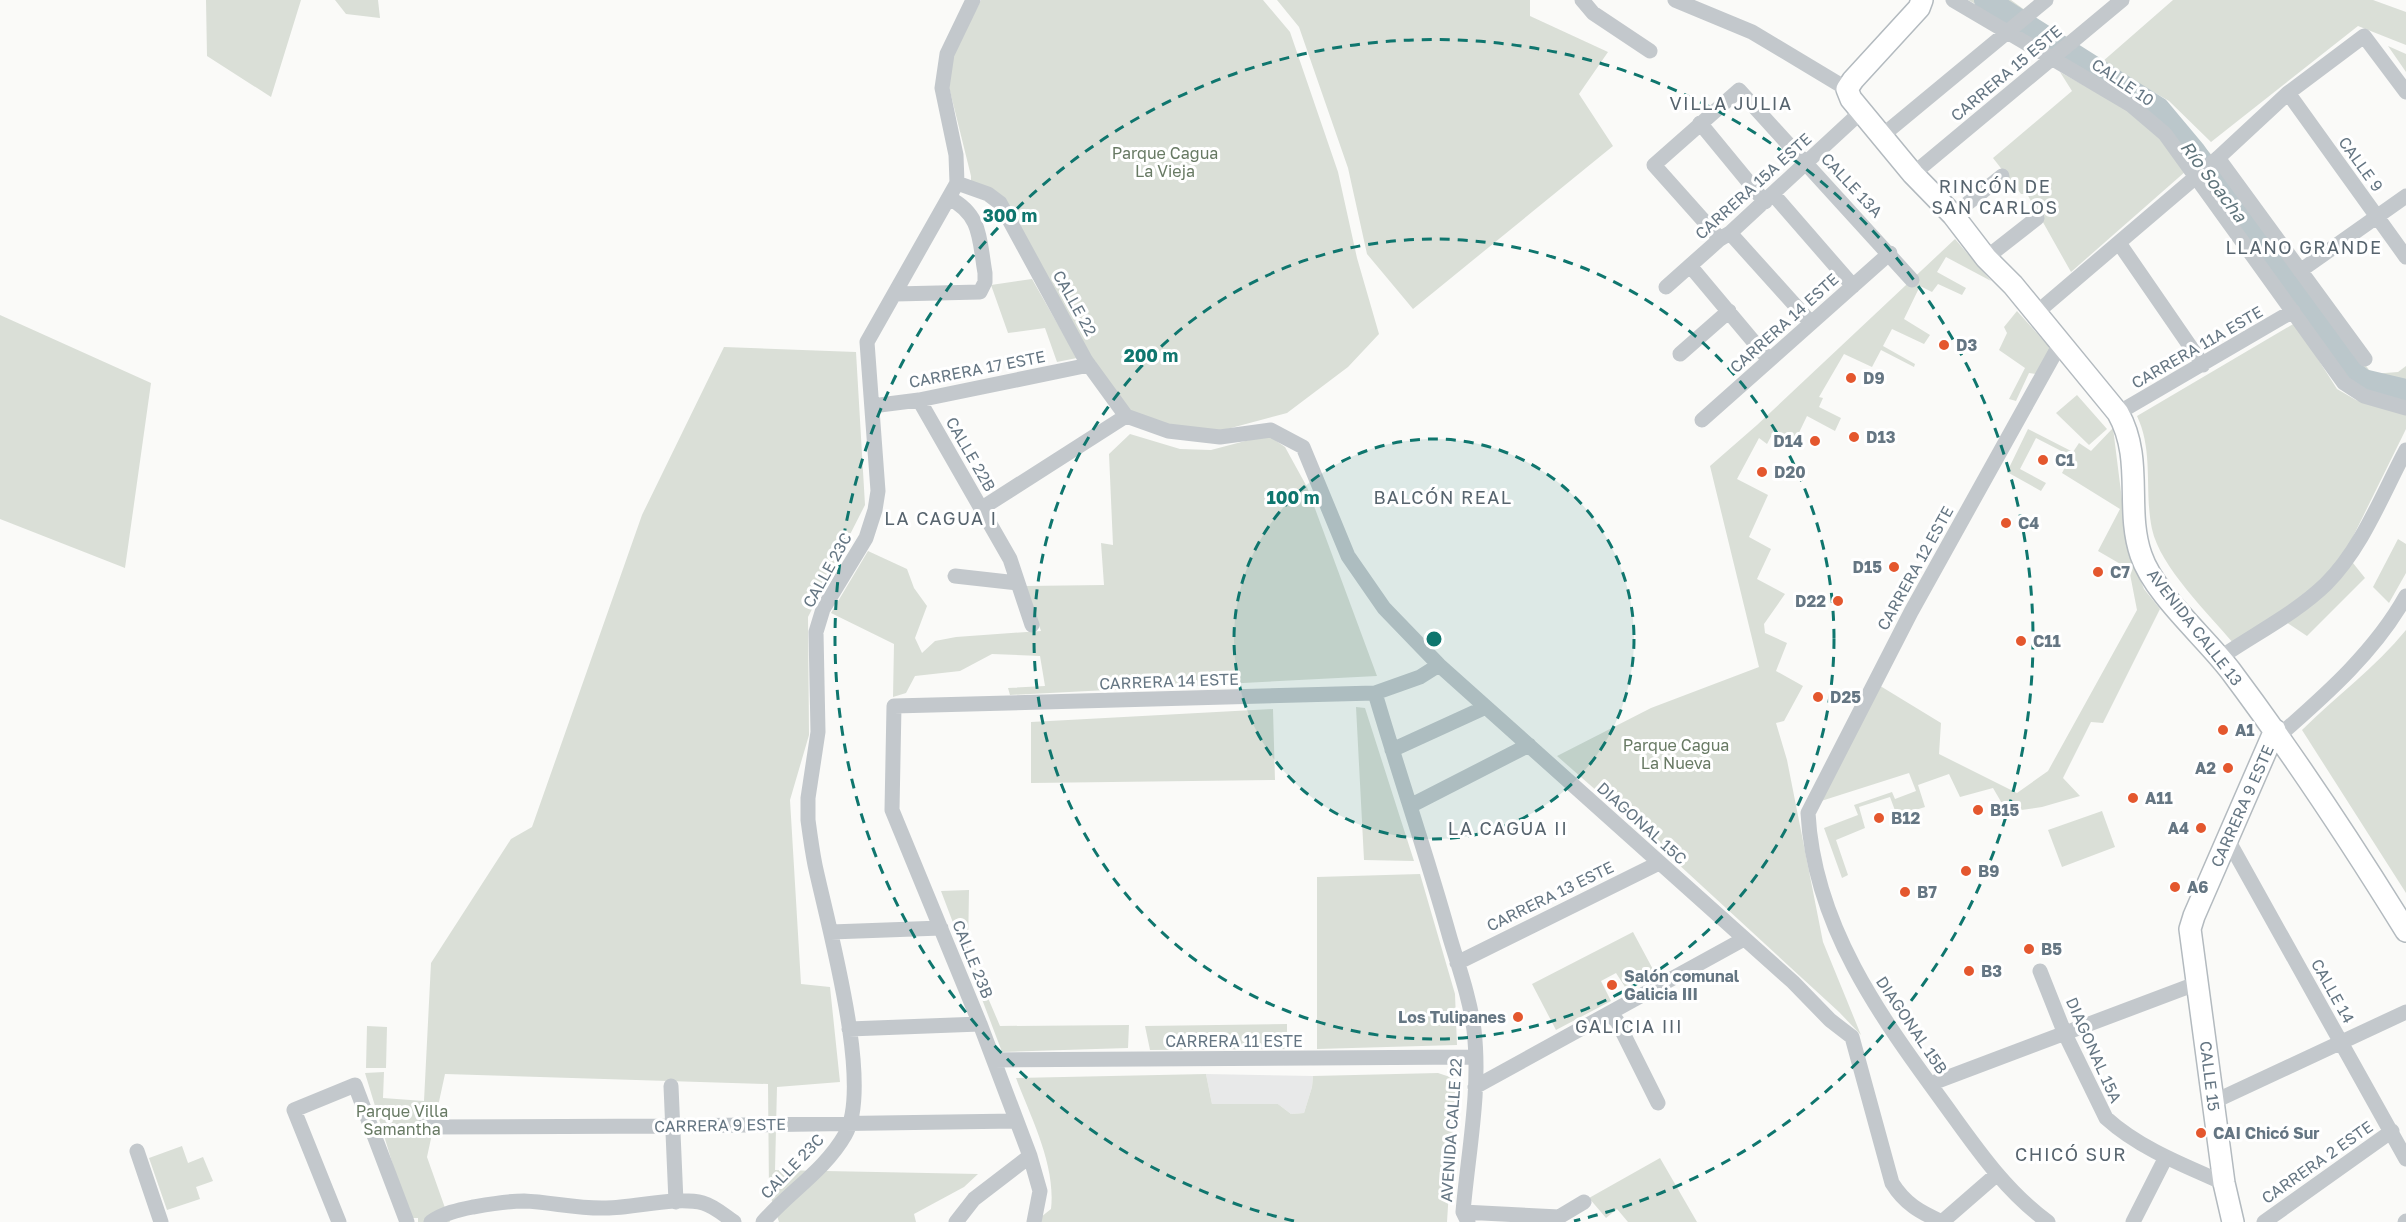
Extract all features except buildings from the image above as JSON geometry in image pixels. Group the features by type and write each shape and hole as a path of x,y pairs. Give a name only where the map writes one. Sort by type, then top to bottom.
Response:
{"main road":[{"path":"1847,89 1919,8 1922,0"},
{"name":"AVENIDA CALLE 13","path":"1847,89 1851,99 1913,174 1953,215 1986,258 2013,285 2118,413 2128,430 2136,527 2141,555 2169,599 2218,656 2275,730 2406,931"},
{"name":"CARRERA 9 ESTE","path":"2190,929 2193,916 2275,730"},
{"name":"CALLE 15","path":"2190,929 2224,1183 2233,1222"}],"street":[{"path":"957,183 956,154 942,88 947,54 973,0"},
{"path":"1582,0 1593,13 1650,51"},
{"path":"1675,0 1752,32 1847,89"},
{"name":"CALLE 10","path":"1953,0 2011,29 2055,56 2131,105 2165,134 2198,175 2344,383 2364,396 2406,408"},
{"path":"1883,135 2046,0"},
{"name":"CARRERA 15 ESTE","path":"1913,174 2122,0"},
{"path":"2035,314 2198,175 2288,93 2364,36 2406,92"},
{"name":"CALLE 13A","path":"1700,123 1739,90 1890,253 1912,280"},
{"name":"CALLE 9","path":"2288,93 2406,257"},
{"name":"CARRERA 15A ESTE","path":"1666,287 1769,198 1862,111"},
{"path":"1811,323 1654,165 1700,123 1853,286"},
{"path":"2215,160 2365,359"},
{"path":"1953,215 2002,176"},
{"name":"CALLE 23C","path":"764,1222 835,1149 846,1134 850,1122 855,1086 849,1029 808,820 808,798 818,732 816,632 823,609 866,538 875,510 878,491 867,342 957,183"},
{"name":"CALLE 22","path":"957,183 988,194 1000,204 1089,365 1126,416"},
{"path":"2300,271 2406,195"},
{"path":"895,294 980,292 985,282 985,273 976,228 968,209 949,198"},
{"path":"1986,258 2037,218"},
{"path":"2119,243 2203,365"},
{"name":"CARRERA 14 ESTE","path":"1702,420 1890,253"},
{"path":"1691,267 1769,360"},
{"path":"1680,354 1729,311"},
{"name":"CARRERA 11A ESTE","path":"2118,413 2293,311"},
{"name":"CARRERA 12 ESTE","path":"1808,813 1911,612 2060,344"},
{"name":"CARRERA 17 ESTE","path":"872,406 919,400 1089,365"},
{"name":"CALLE 22B","path":"919,400 1010,559 1032,626"},
{"path":"982,508 1126,416"},
{"name":"DIAGONAL 15C","path":"1126,416 1168,431 1220,437 1271,430 1303,447 1348,556 1384,608 1439,665 1793,982 1830,1020 1852,1036 1892,1183 1901,1198 1914,1209 1942,1222"},
{"path":"2218,656 2227,653 2297,608 2326,584 2352,553 2406,450"},
{"path":"955,576 1018,583"},
{"name":"CARRERA 9 ESTE","path":"2275,730 2282,733 2344,676 2371,647 2406,596"},
{"name":"CARRERA 14 ESTE","path":"894,706 1375,693 1420,677 1439,665"},
{"name":"AVENIDA CALLE 22","path":"1375,693 1470,1005 1475,1057 1475,1087 1466,1217"},
{"name":"CALLE 23B","path":"894,706 892,810 980,1024 1030,1156 1040,1191 1034,1222"},
{"path":"1392,750 1486,706"},
{"path":"1410,806 1530,745"},
{"name":"DIAGONAL 15B","path":"1808,813 1811,846 1835,928 1854,969 1888,1028 1996,1175 2030,1209 2048,1222"},
{"name":"CALLE 14","path":"2228,840 2406,1159"},
{"name":"CARRERA 13 ESTE","path":"1457,963 1659,863"},
{"path":"831,932 941,928"},
{"path":"1475,1087 1744,939"},
{"name":"DIAGONAL 15A","path":"2040,971 2065,1034 2106,1118 2116,1127 2166,1157 2224,1183"},
{"path":"1930,1084 2198,983"},
{"path":"2213,1102 2406,1012"},
{"path":"1609,1014 1617,1021 1658,1103"},
{"path":"849,1029 980,1024"},
{"name":"CARRERA 11 ESTE","path":"994,1060 1475,1057"},
{"path":"339,1222 294,1110 355,1084 407,1222"},
{"path":"671,1086 676,1202"},
{"name":"CARRERA 9 ESTE","path":"423,1127 1017,1121"},
{"name":"CARRERA 2 ESTE","path":"2264,1222 2392,1131"},
{"path":"137,1151 161,1222"},
{"path":"956,1222 974,1199 1030,1156"},
{"path":"2133,1222 2166,1157"},
{"path":"1942,1222 1996,1175"},
{"path":"431,1222 441,1215 501,1202 526,1201 604,1209 676,1202 702,1203 734,1222"},
{"path":"1466,1217 1561,1219 1584,1202"}],"shaded area":[{"path":"1206,1074 1313,1076 1304,1113 1291,1114 1278,1104 1212,1104"}],"green space":[{"path":"206,0 301,0 271,97 207,56"},
{"path":"335,0 378,0 380,18 346,14"},
{"name":"Parque Cagua La Vieja","path":"981,0 1263,0 1290,32 1338,172 1357,258 1379,334 1348,367 1287,413 1216,432 1164,426 1131,413 1089,360 1003,202 971,183 949,87 953,54"},
{"path":"1277,0 1530,0 1530,16 1608,52 1579,94 1613,146 1413,309 1367,254 1348,168 1299,27"},
{"path":"1968,0 2011,0 2098,63 2165,103 2217,161 2372,374 2398,372 2406,366 2406,399 2372,389 2351,377 2201,172 2130,100 2008,21"},
{"path":"2173,0 2373,0 2406,12 2406,45 2358,26 2211,142 2169,101 2102,62"},
{"path":"2388,46 2406,54 2406,72"},
{"path":"2060,72 2130,111 2162,140 2186,171 2071,272 2027,194 2021,194 1993,158 2072,91"},
{"name":"Parque Cagua La Nueva","path":"1955,239 1991,281 1946,257 1937,272 1966,288 1962,295 1938,284 1932,292 1920,286 1904,319 1930,335 1924,344 1892,329 1883,346 1915,364 1914,367 1881,350 1872,367 1844,354 1819,397 1823,398 1819,407 1841,418 1835,431 1807,416 1794,443 1775,429 1767,444 1759,438 1737,479 1768,495 1749,537 1771,549 1757,579 1785,594 1764,624 1765,633 1787,643 1776,671 1803,686 1784,721 1776,723 1787,760 1823,942 1861,1035 1839,1012 1639,828 1557,756 1651,708 1759,667 1710,466 1757,425"},
{"path":"1032,279 1077,358 1057,362 1045,328 1008,333 991,285"},
{"path":"2017,311 2051,349 2036,374 2029,373 2016,401 2009,399 2025,368 1999,350 2007,333 2004,327"},
{"path":"0,315 151,383 125,568 0,519"},
{"path":"2295,323 2337,389 2356,400 2406,415 2406,429 2345,553 2365,578 2307,636 2277,616 2234,644 2175,574 2157,544 2150,515 2145,443 2137,416"},
{"name":"Parque Villa Samantha","path":"724,347 856,352 865,505 808,617 809,735 790,800 801,984 830,987 840,1082 777,1087 775,1170 978,1174 964,1187 914,1214 916,1222 779,1222 769,1192 768,1084 445,1074 427,1157 450,1222 418,1222 418,1218 409,1218 365,1073 384,1072 383,1098 424,1101 431,963 511,839 532,827 642,515"},
{"path":"2077,395 2107,429 2089,445 2056,413"},
{"path":"2113,428 2128,548 2144,589 2160,609 2103,723 2091,722 2063,778 2080,796 2042,807 2007,812 1993,788 1960,797 1949,774 1918,785 1925,807 1897,816 1890,797 1859,807 1865,828 1836,840 1848,875 1842,878 1824,828 1858,815 1854,805 1892,792 1895,799 1916,791 1909,773 1818,802 1877,684 1941,723 1939,754 2017,793 2048,771 2137,610 2129,569 2098,551 2120,509 2062,473 2071,456 2036,438 2020,469 2046,483 2041,491 2007,472 2028,429 2073,452 2079,443 2091,451"},
{"path":"1130,434 1180,449 1211,450 1268,435 1285,447 1307,487 1377,676 1010,695 1008,688 1045,686 1040,656 992,654 960,671 915,676 906,693 893,697 894,644 831,613 868,551 907,569 914,588 927,606 915,638 922,653 935,641 956,637 1041,631 1025,586 1104,585 1101,543 1113,545 1109,454"},
{"path":"2398,539 2406,544 2406,573 2389,603 2373,587"},
{"path":"2406,630 2406,893 2302,730 2382,656"},
{"path":"1356,707 1365,708 1414,861 1364,860"},
{"path":"1273,709 1275,780 1031,783 1031,722"},
{"path":"2102,811 2115,847 2062,867 2048,830"},
{"path":"1420,874 1455,994 1457,1045 1317,1049 1317,877"},
{"path":"969,890 968,951 1000,1026 1129,1025 1128,1048 1002,1052 941,891"},
{"path":"1633,932 1656,975 1627,990 1616,973 1601,981 1611,1001 1556,1030 1532,984"},
{"path":"1287,1024 1287,1049 1150,1050 1145,1026"},
{"path":"367,1026 387,1027 386,1068 366,1068"},
{"path":"1438,1073 1456,1079 1447,1222 1041,1222 1041,1217 1051,1209 1050,1176 1041,1142 1016,1078 1206,1074 1212,1104 1278,1104 1291,1114 1304,1113 1313,1076"},
{"path":"182,1146 188,1163 203,1157 213,1181 196,1187 200,1199 167,1210 149,1158"},
{"path":"1660,1158 1697,1222 1628,1222 1617,1209 1606,1218 1589,1198"}],"waterway":[{"name":"Río Soacha","path":"1986,0 2158,109 2194,152 2354,374 2363,381 2406,391"}],"place":[{"name":"D3","path":"1944,345"},
{"name":"D9","path":"1851,378"},
{"name":"D13","path":"1854,437"},
{"name":"D14","path":"1815,441"},
{"name":"C1","path":"2043,460"},
{"name":"D20","path":"1762,472"},
{"name":"C4","path":"2006,523"},
{"name":"D15","path":"1894,567"},
{"name":"C7","path":"2098,572"},
{"name":"D22","path":"1838,601"},
{"name":"C11","path":"2021,641"},
{"name":"D25","path":"1818,697"},
{"name":"A1","path":"2223,730"},
{"name":"A2","path":"2228,768"},
{"name":"A11","path":"2133,798"},
{"name":"B15","path":"1978,810"},
{"name":"B12","path":"1879,818"},
{"name":"A4","path":"2201,828"},
{"name":"B9","path":"1966,871"},
{"name":"A6","path":"2175,887"},
{"name":"B7","path":"1905,892"},
{"name":"B5","path":"2029,949"},
{"name":"B3","path":"1969,971"},
{"name":"Salón comunal Galicia III","path":"1612,985"},
{"name":"Los Tulipanes","path":"1518,1017"},
{"name":"CAI Chicó Sur","path":"2201,1133"}],"district":[{"name":"VILLA JULIA","path":"1731,103"},
{"name":"RINCÓN DE SAN CARLOS","path":"1995,196"},
{"name":"LLANO GRANDE","path":"2304,247"},
{"name":"BALCÓN REAL","path":"1443,497"},
{"name":"LA CAGUA I","path":"941,518"},
{"name":"LA CAGUA II","path":"1508,828"},
{"name":"GALICIA III","path":"1629,1026"},
{"name":"CHICÓ SUR","path":"2071,1154"}]}
